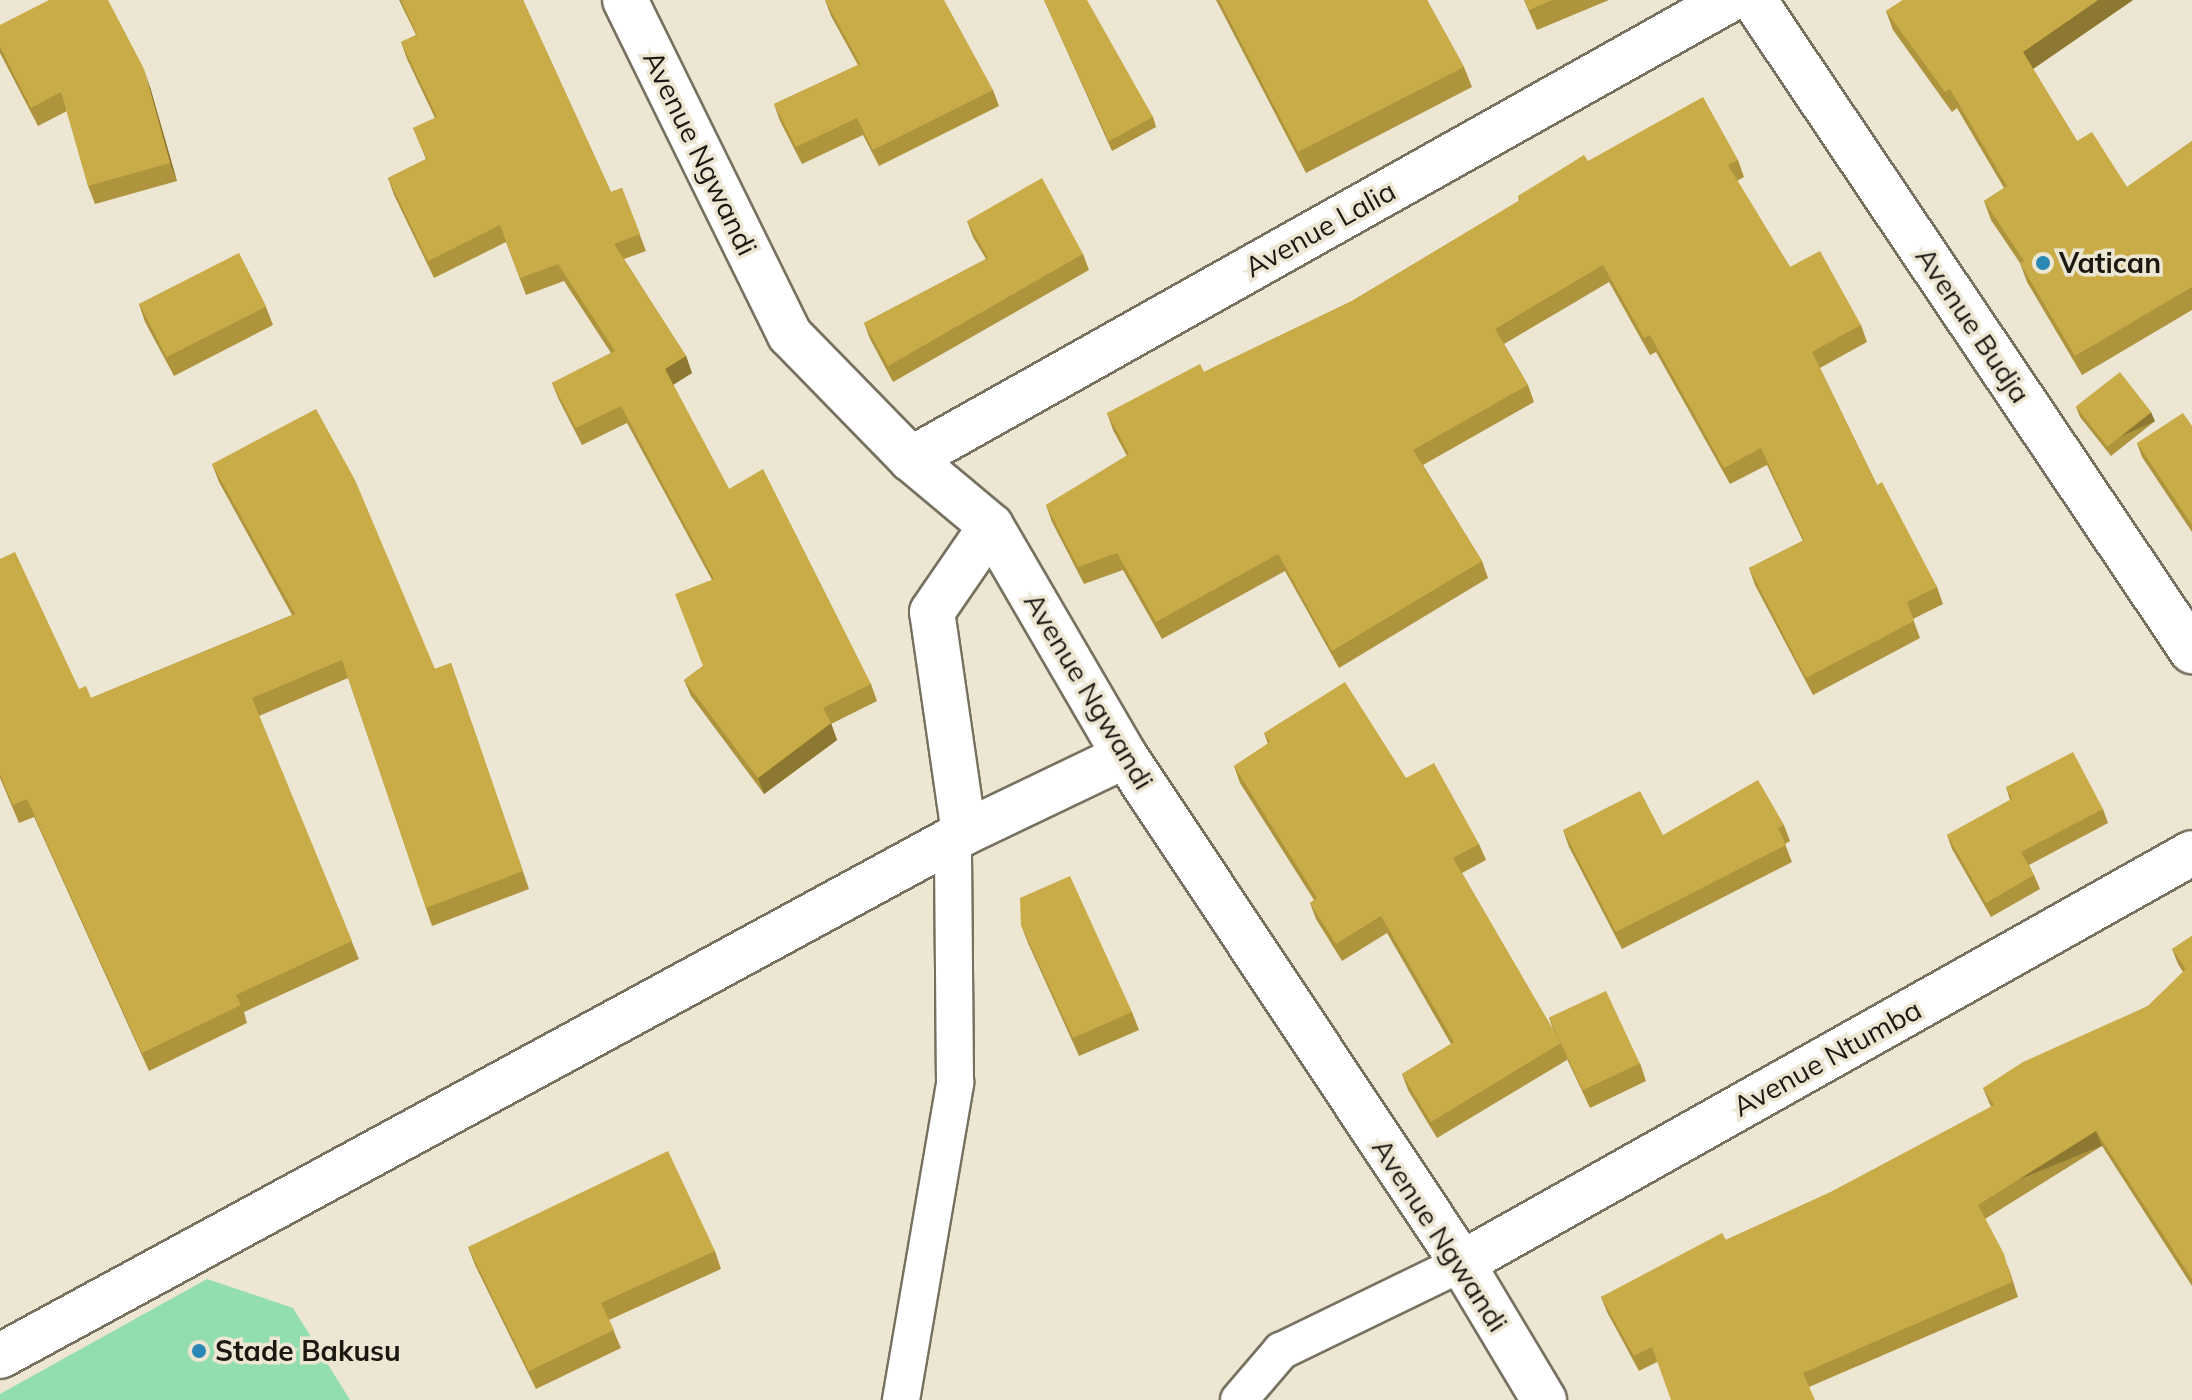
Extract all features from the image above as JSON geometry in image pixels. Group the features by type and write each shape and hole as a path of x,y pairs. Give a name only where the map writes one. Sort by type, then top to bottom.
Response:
{"street":[{"name":"Avenue Ngwandi","path":"625,0 790,335 911,459 991,526 1125,756 1462,1263 1544,1400"},
{"name":"Avenue Lalia","path":"911,459 1729,0"},
{"name":"Avenue Budja","path":"1754,0 2192,651"},
{"path":"964,833 932,612 991,526"},
{"path":"0,1356 964,833 1125,756"},
{"name":"Avenue Ntumba","path":"1462,1263 2192,853"}],"lane":[{"path":"901,1400 955,1083 953,844 964,833"},
{"path":"1239,1400 1281,1351 1462,1263"}],"green space":[{"name":"Stade Bakusu","path":"207,1279 293,1308 350,1400 0,1400 0,1394"}],"building":[{"path":"49,0 108,0 144,69 170,163 88,186 61,92 31,108 0,47 0,25"},
{"path":"401,0 523,0 611,192 622,188 640,234 614,244 686,356 665,369 729,489 763,469 871,684 823,708 831,723 758,778 684,680 703,666 675,594 714,579 621,406 576,428 552,383 615,351 558,264 520,278 500,225 428,261 388,178 427,159 413,128 437,117 401,42 417,35"},
{"path":"825,0 944,0 993,90 873,150 857,118 796,147 774,104 860,64"},
{"path":"1044,0 1087,0 1153,117 1109,141"},
{"path":"1219,0 1427,0 1464,67 1298,152"},
{"path":"1525,0 1552,0 1529,10"},
{"path":"1903,0 2098,0 2023,52 2077,141 2092,132 2127,187 2192,141 2192,287 2075,356 2020,263 2024,261 1984,201 2007,186 1950,89 1945,92 1886,11"},
{"path":"1703,97 1738,160 1728,165 1790,267 1820,251 1861,325 1812,352 1877,485 1882,482 1937,587 1907,602 1914,621 1806,678 1749,568 1804,540 1761,448 1724,468 1650,335 1644,338 1603,265 1495,329 1528,385 1413,450 1482,561 1332,651 1278,554 1156,622 1117,553 1078,567 1046,505 1129,454 1107,413 1200,364 1204,372 1352,301 1520,200 1518,196 1584,155 1588,161"},
{"path":"1042,178 1083,254 888,366 864,323 988,258 967,221"},
{"path":"239,253 266,306 166,357 139,304"},
{"path":"2120,372 2151,412 2107,447 2076,406"},
{"path":"316,409 355,480 435,669 451,663 523,871 426,908 342,660 252,698 352,941 236,995 241,1005 142,1053 27,799 13,805 0,775 0,559 15,552 79,689 86,686 91,698 295,614 212,464"},
{"path":"2183,413 2192,426 2192,525 2137,443"},
{"path":"1345,682 1406,778 1434,763 1479,844 1453,858 1561,1043 1431,1122 1402,1074 1454,1042 1381,916 1336,944 1310,903 1317,898 1234,766 1270,742 1264,733"},
{"path":"2073,752 2103,809 2021,852 2034,875 1986,903 1947,835 2012,799 2006,787"},
{"path":"1758,780 1784,825 1778,828 1786,845 1616,932 1563,830 1640,791 1663,835"},
{"path":"1070,876 1132,1012 1073,1038 1021,925 1020,898"},
{"path":"2192,936 2192,1279 2096,1131 1978,1205 2004,1254 2012,1282 1803,1373 1815,1400 1671,1400 1652,1347 1634,1356 1601,1297 1722,1233 1726,1240 1831,1192 1994,1105 1983,1088 2023,1062 2148,1006 2186,969 2172,949"},
{"path":"1606,991 1640,1064 1583,1090 1549,1018"},
{"path":"668,1151 715,1251 601,1303 614,1330 529,1371 468,1247"}],"place":[{"name":"Vatican","path":"2043,263"},
{"name":"Stade Bakusu","path":"199,1351"}]}
